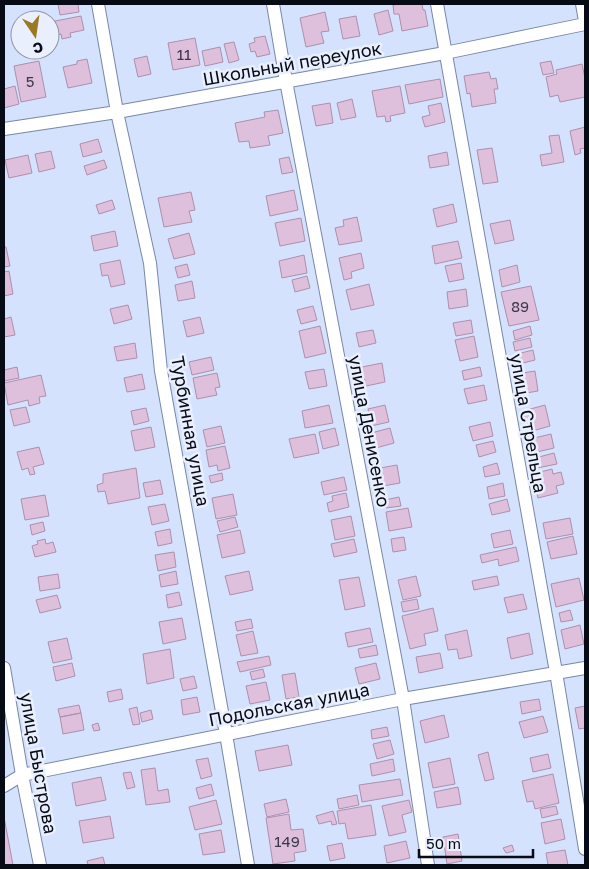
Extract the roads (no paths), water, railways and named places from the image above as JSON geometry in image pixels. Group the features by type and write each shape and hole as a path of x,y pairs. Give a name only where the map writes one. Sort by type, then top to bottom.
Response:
{"street":[{"name":"Турбинная улица","path":"98,4 117,112 150,263 161,370 248,865"},
{"name":"улица Денисенко","path":"273,4 403,699 428,865"},
{"name":"улица Стрельца","path":"437,4 556,672 585,849"},
{"path":"582,4 585,23"},
{"name":"Школьный переулок","path":"4,129 117,112 445,53 585,23"},
{"name":"улица Быстрова","path":"4,668 22,775 40,865"},
{"name":"Подольская улица","path":"4,786 22,775 403,699 585,668"}]}
